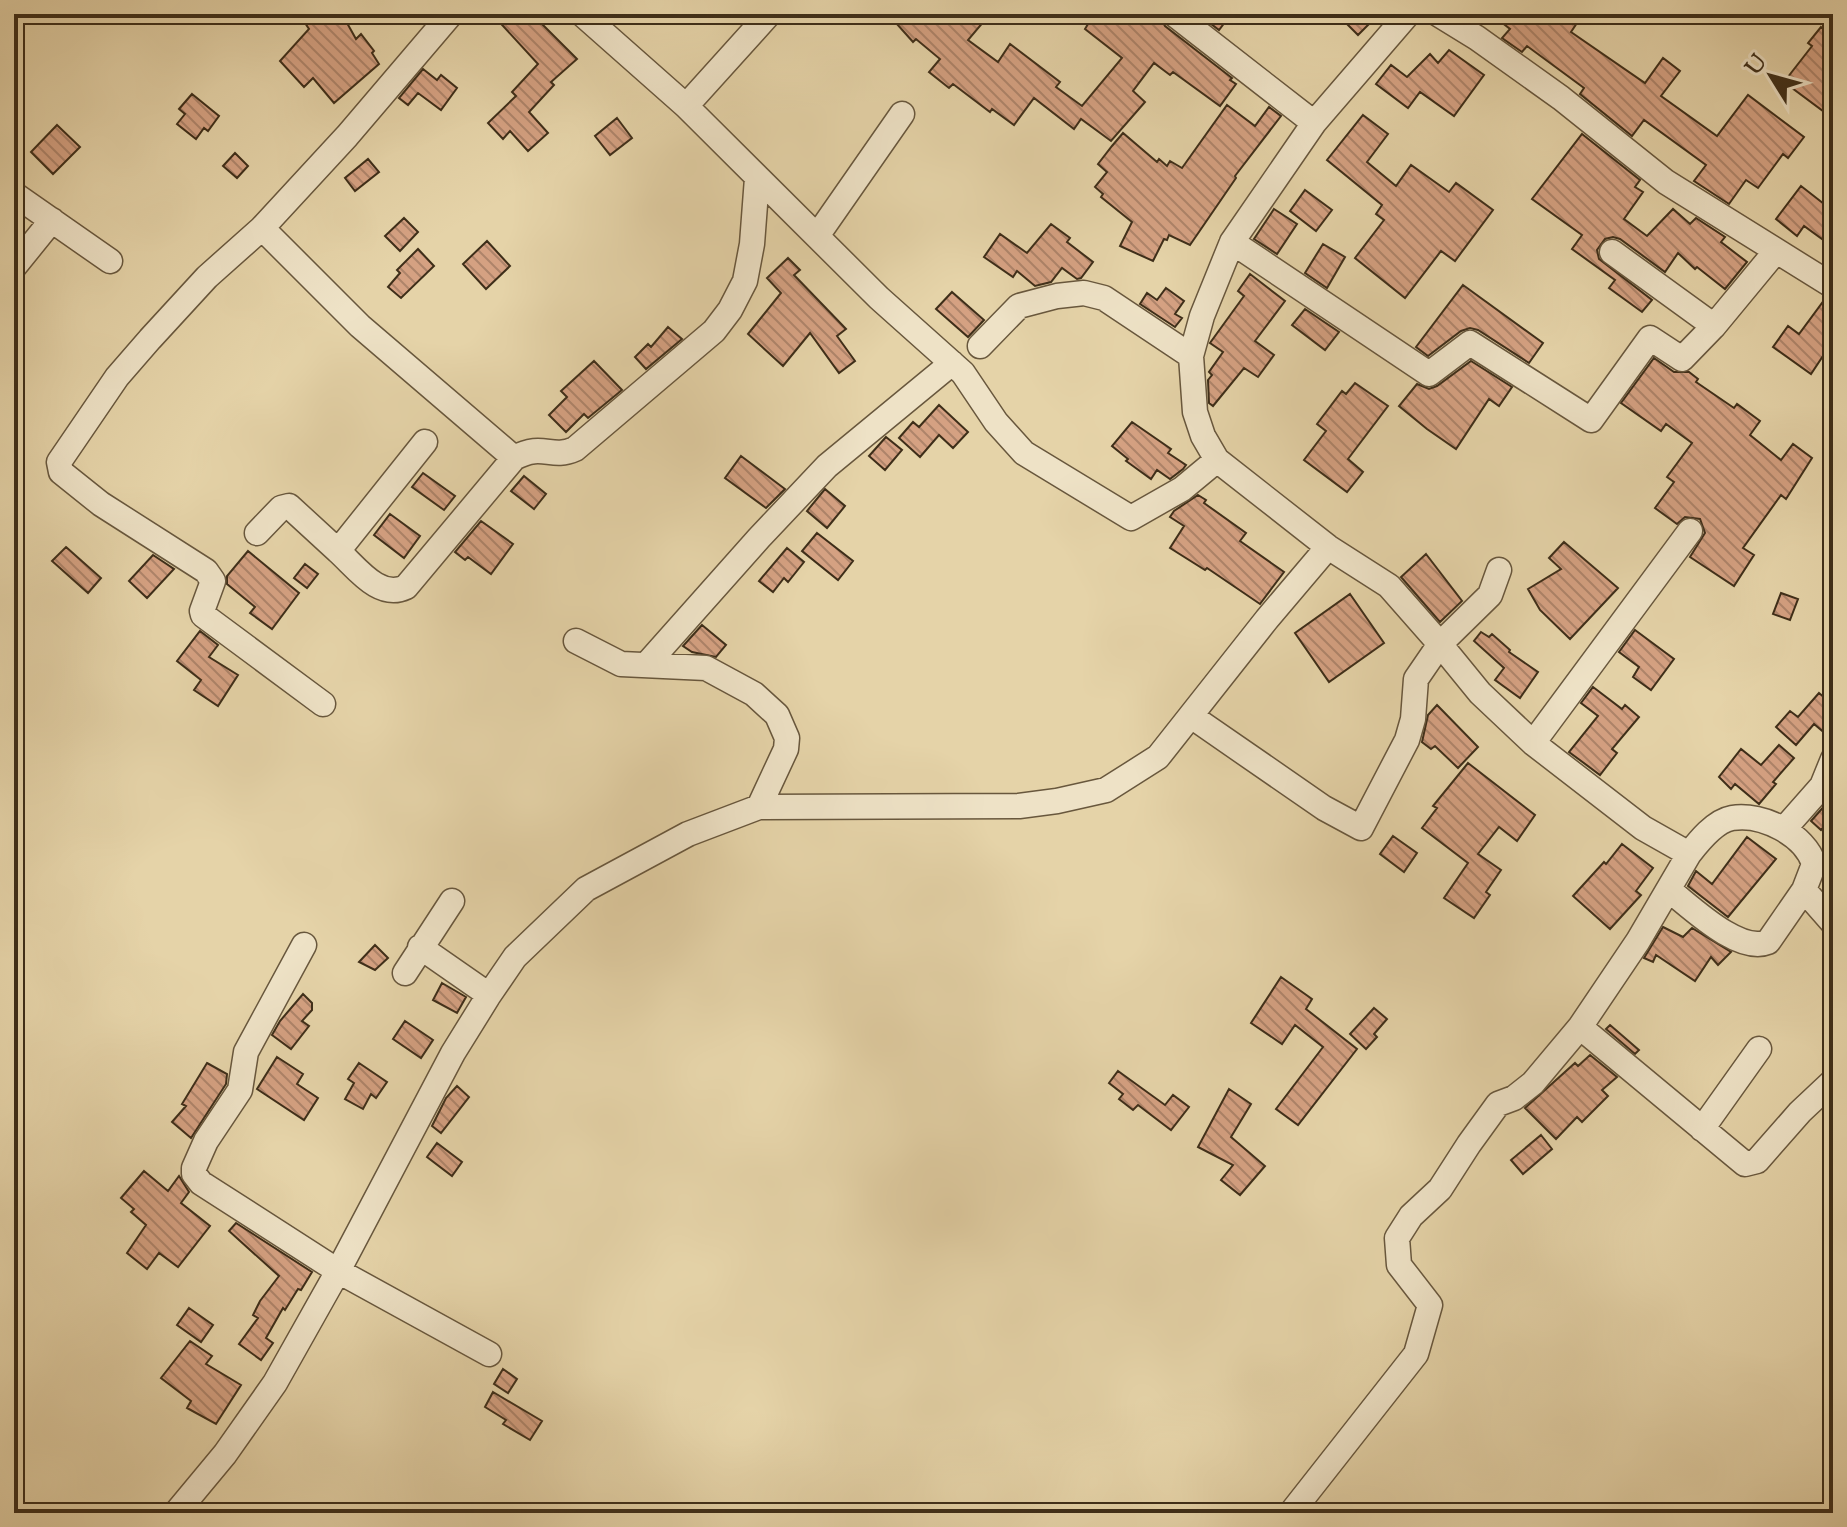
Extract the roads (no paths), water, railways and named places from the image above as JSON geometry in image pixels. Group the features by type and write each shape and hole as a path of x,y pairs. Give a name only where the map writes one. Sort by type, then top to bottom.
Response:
{"street":[{"path":"323,704 203,615 213,581 206,571 101,504 61,472 59,462 117,377 207,277 262,228 347,136 451,14"},
{"path":"582,14 686,106 879,298 963,373 996,422 1024,453 1131,518 1182,489 1217,460"},
{"path":"686,106 769,14"},
{"path":"1174,14 1314,123"},
{"path":"1408,14 1314,123 1232,242 1202,316 1191,356 1195,412 1203,436 1217,460 1328,547 1389,586 1480,693 1533,743 1643,828 1689,854"},
{"path":"1438,14 1561,98 1666,182 1833,286"},
{"path":"817,236 902,114"},
{"path":"257,533 281,508 289,506 380,588 389,592 406,587 514,458 530,450 542,449 560,454 575,449 714,331 738,298 745,281 752,244 757,178"},
{"path":"14,194 110,261"},
{"path":"14,267 52,220"},
{"path":"262,228 360,326 514,458"},
{"path":"1232,242 1429,374 1470,343 1591,420 1650,338 1682,359 1714,326 1776,251"},
{"path":"1612,252 1714,326"},
{"path":"980,346 1019,306 1084,293 1104,298 1191,356"},
{"path":"647,664 827,466 952,363"},
{"path":"338,551 425,442"},
{"path":"1533,743 1690,531"},
{"path":"176,1513 225,1454 275,1383 453,1053 489,995 515,957 586,889 688,834 759,807 1019,806 1106,790 1158,757 1328,547"},
{"path":"1191,716 1324,808 1361,828 1407,740 1413,719 1416,679 1440,644 1490,595 1499,570"},
{"path":"576,641 621,664 706,668 754,694 777,715 787,738 786,749 759,807"},
{"path":"1784,829 1822,786 1833,759"},
{"path":"1291,1513 1416,1354 1430,1305 1399,1265 1397,1238 1411,1216 1440,1189 1498,1104 1514,1098 1533,1083 1580,1027 1700,839 1730,818 1750,819 1784,829 1810,851 1814,864 1804,890 1768,942 1760,945 1748,944 1722,931 1669,890"},
{"path":"1804,890 1833,923"},
{"path":"405,973 452,901"},
{"path":"304,945 246,1052 240,1090 206,1141 194,1174 201,1183 338,1271 489,1354"},
{"path":"420,947 489,995"},
{"path":"1580,1027 1745,1164 1757,1161 1790,1122 1833,1081"},
{"path":"1702,1129 1759,1049"}]}
